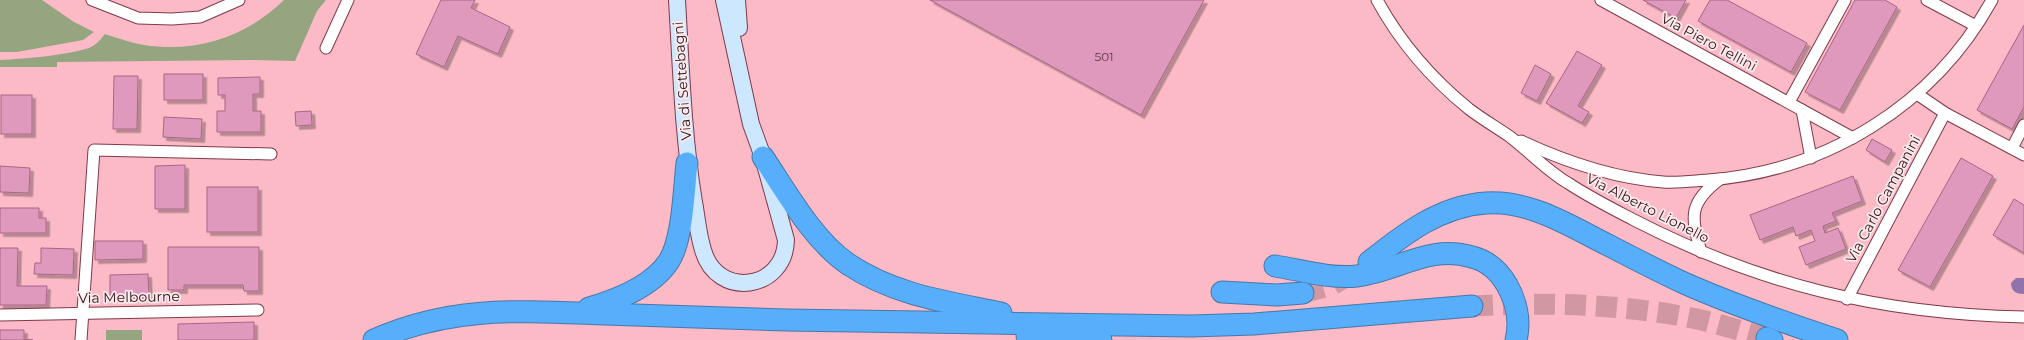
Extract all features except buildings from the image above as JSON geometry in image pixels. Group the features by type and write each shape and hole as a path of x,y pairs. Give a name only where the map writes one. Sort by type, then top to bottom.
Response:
{"highway":[{"path":"763,157 805,220 825,243 847,264 873,279 923,297 1051,323"},
{"path":"574,313 603,304 632,292 653,278 666,265 673,252 678,233 687,163"},
{"path":"1369,262 1406,234 1452,209 1471,204 1486,203 1514,205 1534,210 1554,218 1653,268 1714,296 1837,340"},
{"path":"1275,266 1328,275 1355,276 1375,272 1432,254 1451,253 1480,259 1494,268 1508,287 1519,314 1519,330 1516,340"},
{"path":"1222,292 1277,295 1303,293"},
{"path":"374,340 414,325 465,313 514,310 789,320 1191,326 1254,324 1472,306"},
{"path":"789,320 1101,340"}],"main road":[{"name":"Via di Settebagni","path":"677,0 687,163 701,242 705,255 719,275 730,282 743,284 762,279 773,271 780,262 785,246 784,232 763,157 751,124 745,91"},
{"path":"724,0 745,91"},
{"path":"736,0 745,91"}],"street":[{"path":"92,0 138,18 172,19 200,16 239,0"},
{"path":"326,48 348,0"},
{"name":"Via Alberto Lionello","path":"1377,0 1396,31 1436,79 1469,109 1509,136 1548,170 1580,191 1661,234 1702,252 1757,273 1847,299 1922,311 2024,317"},
{"path":"1789,102 1845,0"},
{"path":"1927,0 1976,26"},
{"path":"1509,136 1554,156 1594,170 1616,175 1662,182 1720,179 1751,175 1811,158 1853,138 1885,119 1917,94 1948,64 1976,26 1992,0"},
{"name":"Via Piero Tellini","path":"1606,1 1853,138"},
{"path":"1917,94 1945,113 2024,155"},
{"path":"1802,110 1811,158"},
{"name":"Via Carlo Campanini","path":"1847,299 1945,113"},
{"path":"2012,148 2024,125"},
{"path":"81,340 94,150 271,154"},
{"path":"1702,252 1694,225 1694,212 1702,195 1720,179"},
{"name":"Via Melbourne","path":"0,315 258,310"}],"green space":[{"path":"0,0 42,0 74,22 94,32 83,40 17,52 0,52"},
{"path":"284,0 326,0 317,11 295,61 57,62 57,67 0,67 0,60 47,56 83,50 91,47 105,34 144,45 183,47 202,44 237,33 254,24"},
{"path":"106,330 142,330 142,340 106,340"}],"shaded area":[{"path":"2016,278 2024,278 2024,294 2016,293 2012,288 2011,283"}],"tunnel":[{"path":"1303,293 1332,285 1354,272"},
{"path":"1472,306 1557,304 1641,310 1697,319 1767,338"}]}
